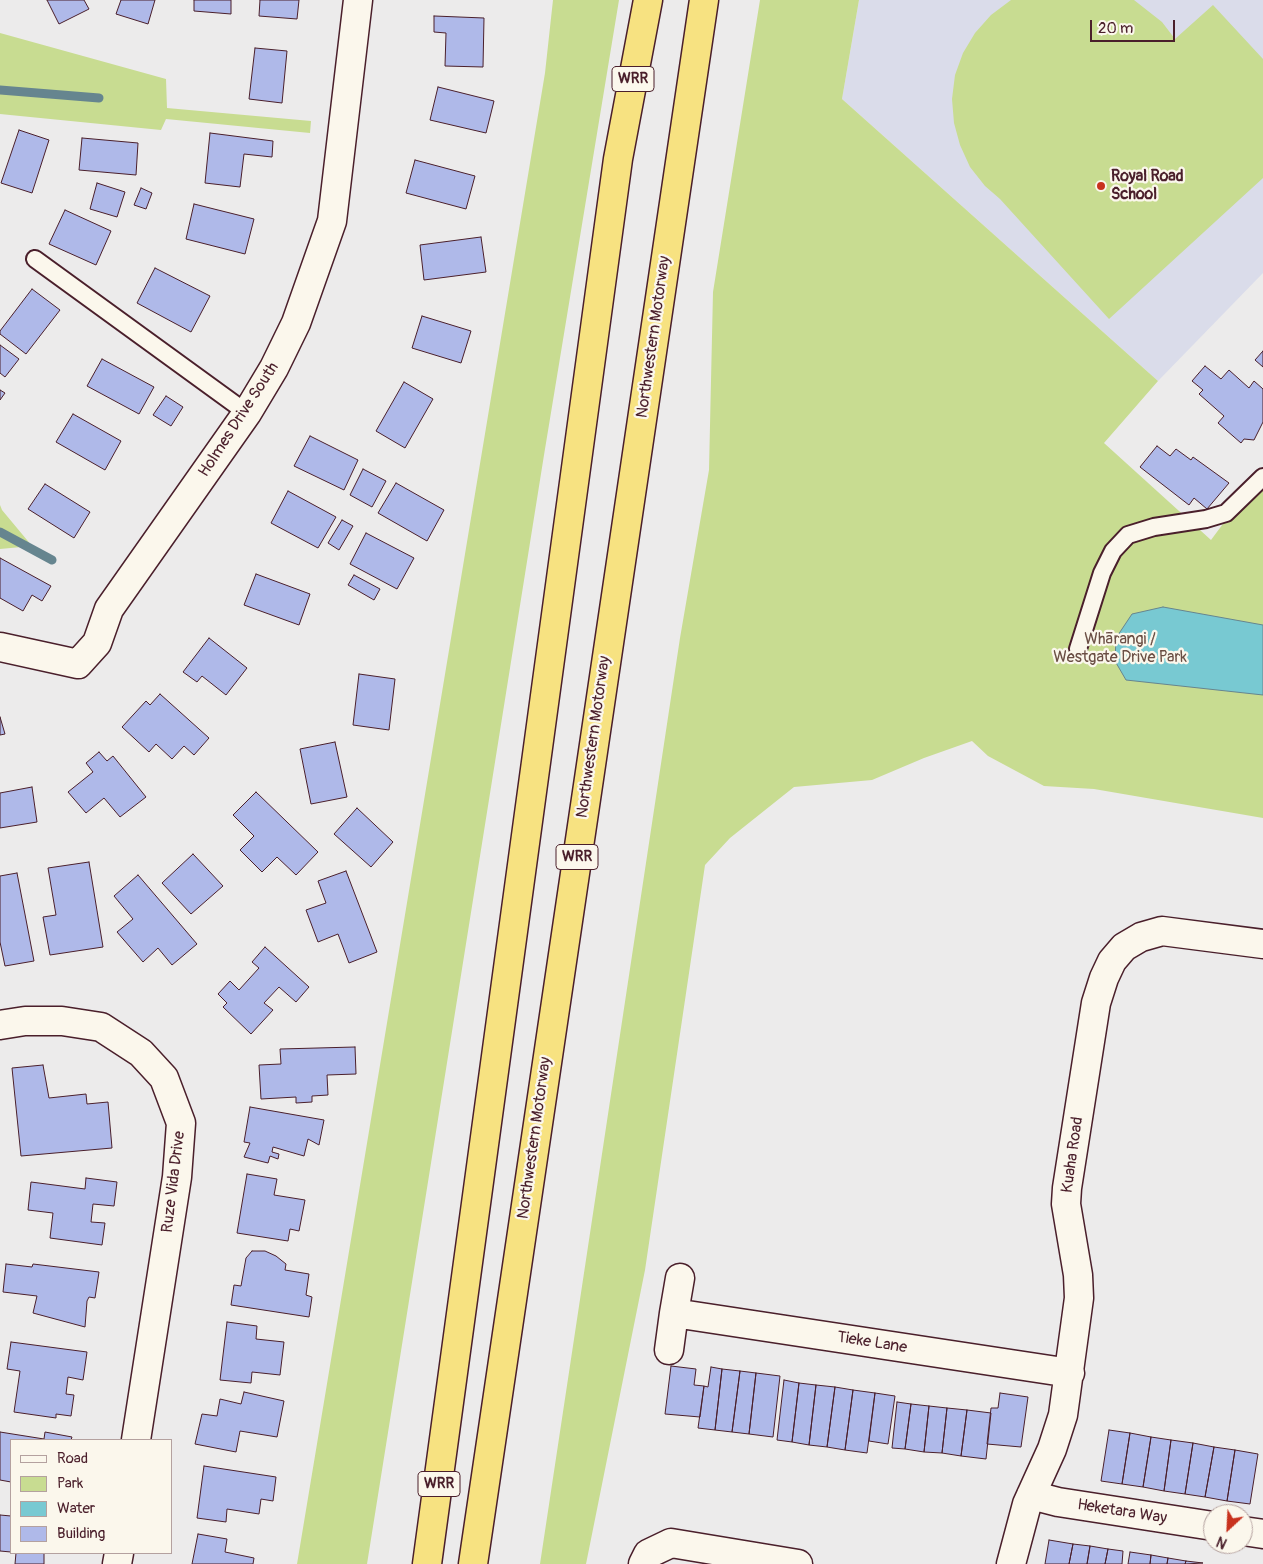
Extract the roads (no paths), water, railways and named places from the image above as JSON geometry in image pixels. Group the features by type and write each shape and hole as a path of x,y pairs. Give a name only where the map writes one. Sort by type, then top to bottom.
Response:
{"highway":[{"name":"WRR","path":"427,1564 618,158 648,0"},
{"name":"Northwestern Motorway","path":"473,1564 704,0"}],"street":[{"name":"Holmes Drive South","path":"0,647 78,664 97,643 109,609 247,413 274,368 296,323 332,221 358,0"},
{"name":"Kuaha Road","path":"1011,1564 1019,1528 1030,1495 1060,1428 1070,1373 1079,1298 1078,1275 1066,1204 1067,1188 1096,1003 1104,978 1112,961 1124,947 1141,937 1162,931 1263,944"},
{"name":"Ruze Vida Drive","path":"0,1025 25,1020 62,1021 101,1027 141,1053 164,1078 181,1123 177,1177 136,1439"},
{"path":"669,1350 680,1278"},
{"name":"Tieke Lane","path":"674,1313 1070,1373"},
{"name":"Heketara Way","path":"1030,1495 1058,1502 1203,1524"},
{"path":"643,1564 648,1554 671,1543 798,1564"}],"lane":[{"path":"35,259 247,413"},
{"path":"1078,649 1102,573 1113,551 1128,535 1154,527 1206,519 1226,513 1263,477"}],"water":[{"path":"1163,607 1263,625 1263,695 1126,680 1115,661 1116,638 1132,614"}],"waterway":[{"path":"0,90 99,98"},
{"path":"0,532 52,560"}],"place":[{"name":"Royal Road School","path":"1101,186"}],"park label":[{"name":"Whārangi / Westgate Drive Park","path":"1120,649"}]}
